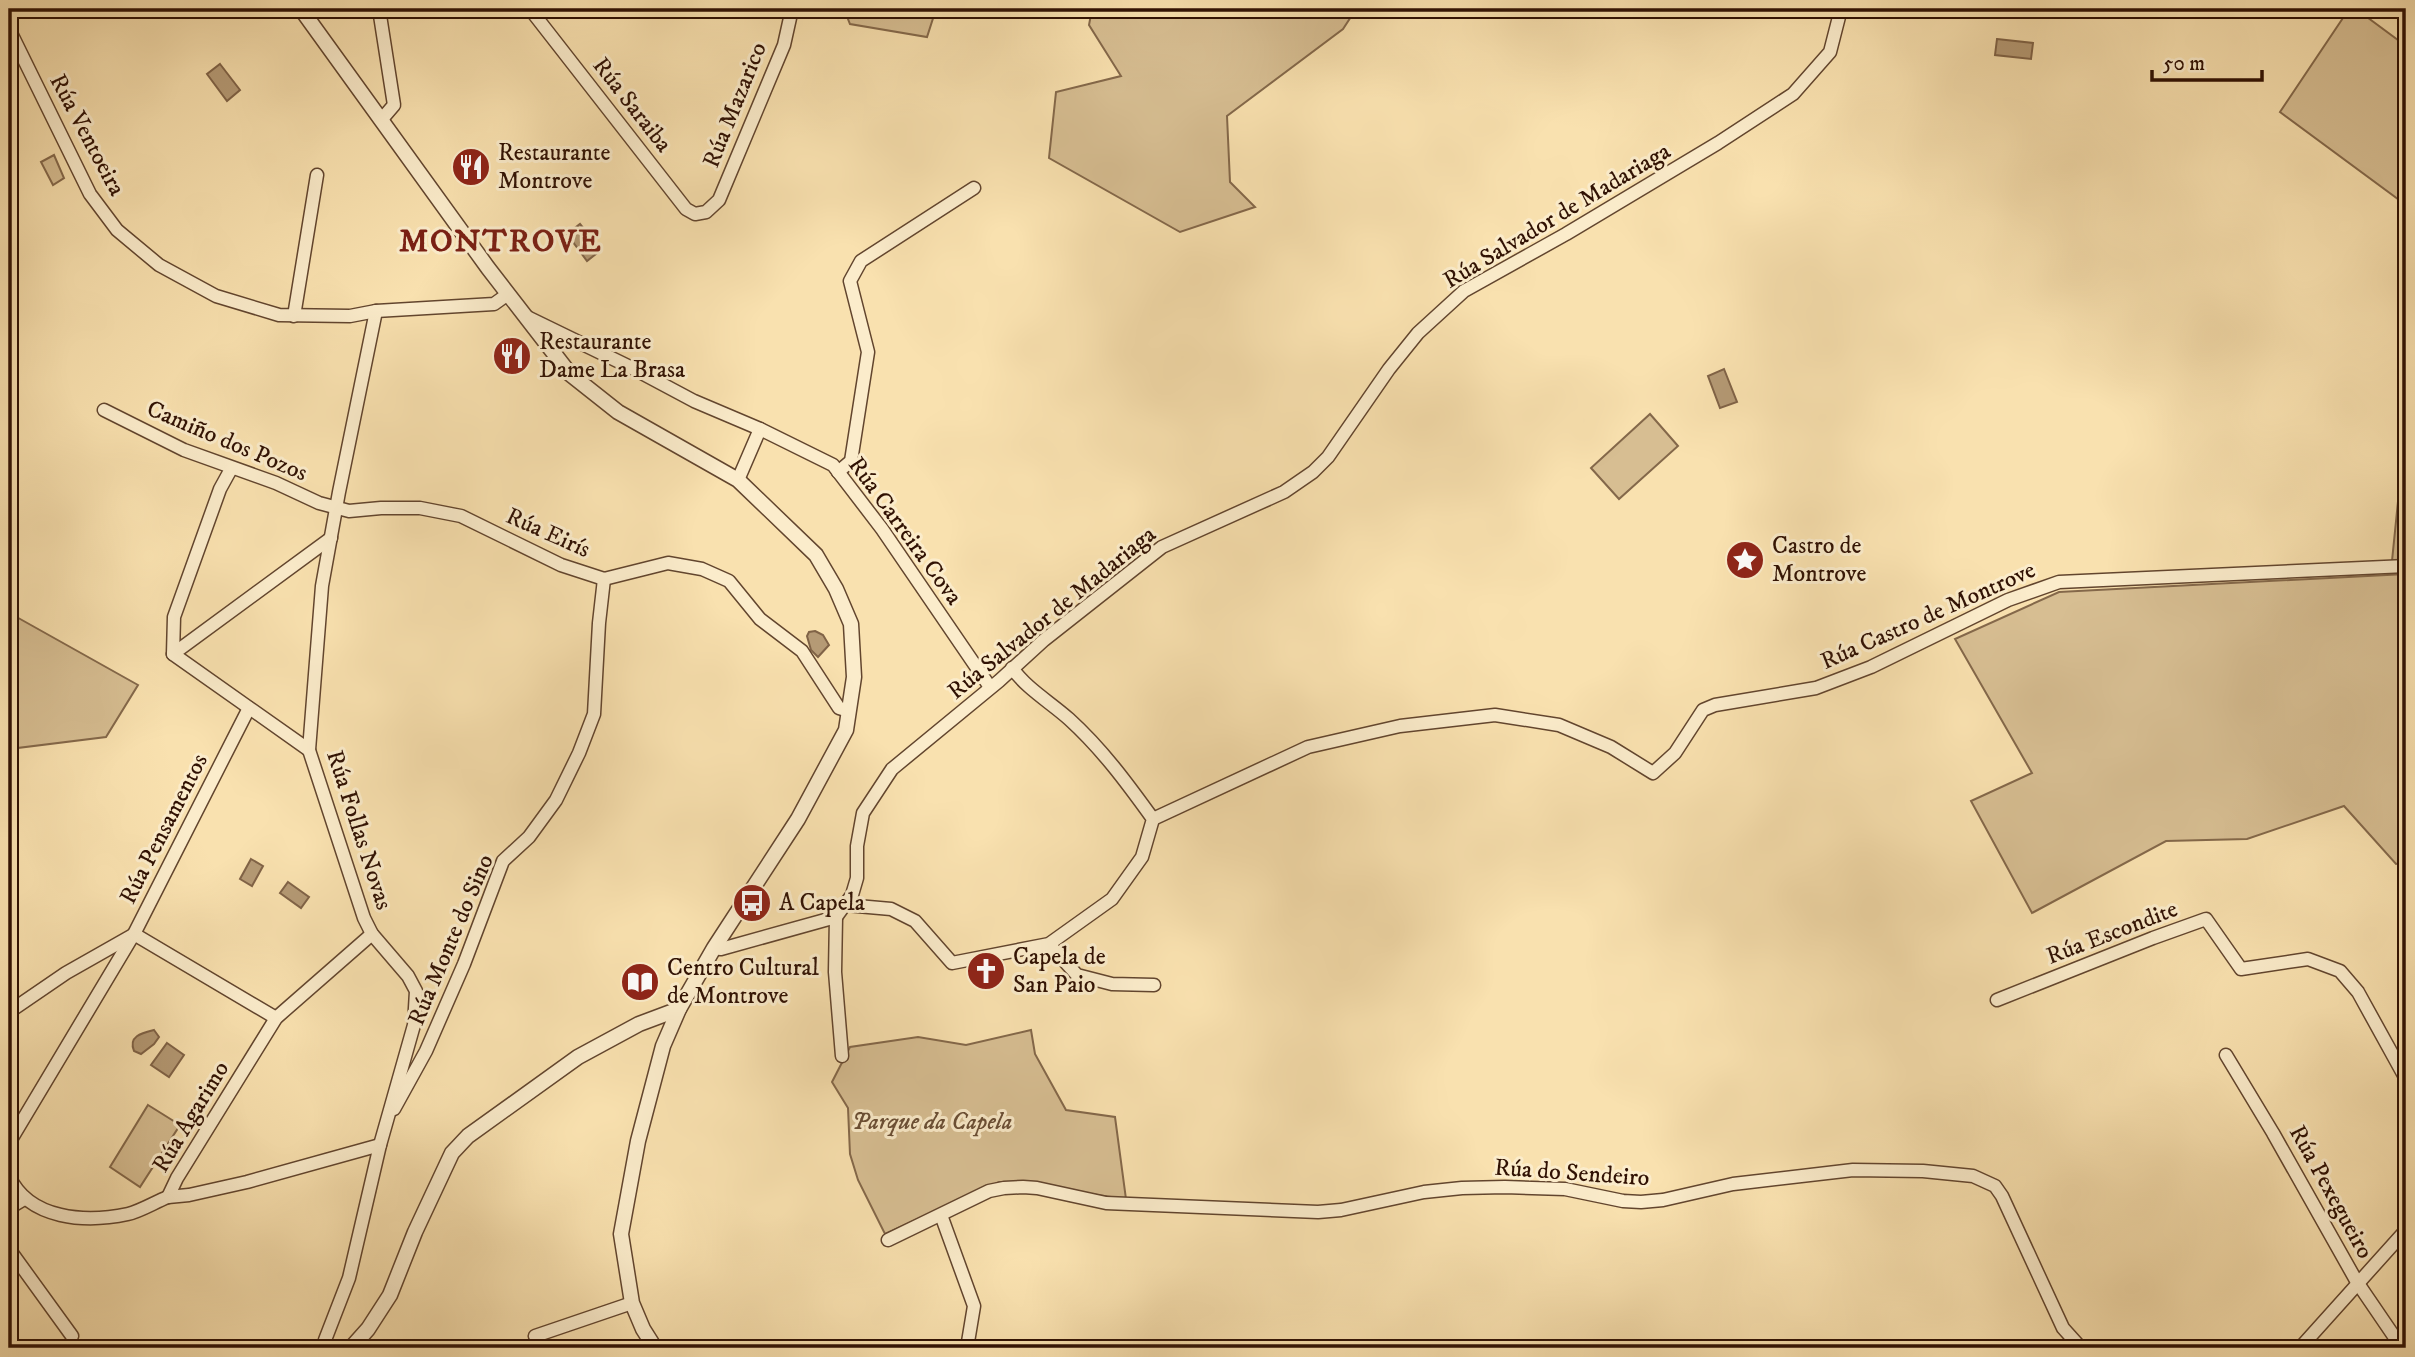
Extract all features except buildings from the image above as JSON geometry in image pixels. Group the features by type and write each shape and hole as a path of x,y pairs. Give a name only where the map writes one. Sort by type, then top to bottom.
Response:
{"street":[{"path":"301,9 524,316 570,374 618,412 738,480 816,555 836,589 851,624 854,677 846,730 798,819 714,948 663,1046 638,1141 621,1234 632,1303 655,1348"},
{"path":"379,9 394,105 382,119"},
{"name":"Rúa Saraiba","path":"530,9 686,209 695,214 706,212"},
{"name":"Rúa Mazarico","path":"706,212 719,200 784,45 792,9"},
{"name":"Rúa Salvador de Madariaga","path":"836,917 852,895 857,878 857,846 863,813 891,769 1044,640 1161,547 1284,492 1313,472 1328,457 1389,369 1418,333 1464,291 1574,230 1793,94 1830,51 1841,9"},
{"name":"Rúa Ventoeira","path":"9,29 90,194 117,230 159,265 216,296 279,315 350,316 376,311"},
{"path":"294,316 317,174"},
{"path":"838,472 851,461 867,352 850,281 862,261 974,188"},
{"path":"376,311 494,304 508,294"},
{"name":"Rúa Follas Novas","path":"329,1348 325,1340 349,1278 380,1145 414,1025 416,991 408,976 363,918 309,750 322,586 376,311"},
{"name":"Rúa Carreira Cova","path":"524,316 694,401 760,429 833,465 883,529 990,687"},
{"name":"Camiño dos Pozos","path":"104,410 184,450 275,483 319,503 336,506"},
{"path":"738,480 760,429"},
{"path":"173,654 174,617 220,489 231,469"},
{"name":"Rúa Eirís","path":"336,506 349,511 420,508 461,516 561,565 604,579 668,563 702,569 729,581 760,619 802,651 839,708 849,712"},
{"path":"173,654 331,538"},
{"name":"Rúa Castro de Montrove","path":"1153,819 1308,747 1400,726 1495,715 1559,725 1611,747 1653,773 1675,753 1703,710 1715,705 1816,688 1871,667 2008,600 2059,582 2406,566"},
{"name":"Rúa Monte do Sino","path":"387,1121 426,1051 464,964 503,861 529,837 556,800 579,753 594,714 604,579"},
{"path":"173,654 309,750"},
{"path":"846,905 891,909 915,921 952,963 1049,944 1112,899 1142,857 1153,819 1113,764 1069,720 1021,680 1012,668"},
{"name":"Rúa Pensamentos","path":"249,708 134,934 276,1018"},
{"path":"714,948 836,917 835,972 842,1056"},
{"name":"Rúa Escondite","path":"1997,1000 2153,937 2206,919 2241,969 2308,959 2340,971 2358,992 2406,1079"},
{"name":"Rúa Agarimo","path":"168,1197 177,1178 276,1018 372,933"},
{"path":"9,1012 66,973 134,934"},
{"path":"9,1143 134,934"},
{"path":"1049,944 1077,975 1112,984 1154,985"},
{"path":"351,1348 368,1329 390,1296 415,1232 452,1153 460,1144 578,1058 639,1024 680,1009"},
{"name":"Rúa Pexegueiro","path":"2226,1055 2357,1282 2402,1348"},
{"name":"Rúa Agarimo","path":"168,1197 247,1182 380,1145"},
{"name":"Rúa do Sendeiro","path":"888,1240 989,1191 1003,1188 1038,1188 1106,1203 1318,1212 1341,1210 1410,1194 1462,1188 1556,1188 1641,1202 1663,1200 1733,1184 1853,1170 1973,1175 1994,1186 2002,1196 2063,1328 2081,1348"},
{"path":"9,1176 24,1199 51,1213 83,1219 129,1214 168,1197"},
{"path":"9,1208 24,1199"},
{"path":"941,1215 974,1306 967,1348"},
{"path":"2300,1348 2406,1230"},
{"path":"9,1249 72,1336"},
{"path":"535,1336 632,1303"}],"green space":[{"path":"844,9 936,9 927,37 850,24"},
{"path":"1092,9 1356,9 1343,29 1227,116 1230,182 1255,207 1180,232 1049,158 1056,92 1121,76 1089,25"},
{"path":"2349,9 2356,9 2406,46 2406,205 2280,112"},
{"path":"54,155 64,178 53,185 41,162"},
{"path":"1650,414 1678,446 1619,499 1591,468"},
{"path":"2405,432 2406,561 2392,561"},
{"path":"2406,574 2406,862 2396,864 2344,806 2247,839 2166,841 2032,913 1971,801 2032,773 1955,639 2059,592"},
{"path":"13,615 138,685 106,737 9,749 9,626"},
{"name":"Parque da Capela","path":"1031,1030 1035,1054 1066,1110 1115,1117 1126,1199 1076,1192 1036,1182 999,1182 885,1234 858,1180 850,1154 848,1108 832,1082 850,1047 918,1037 966,1045"},
{"path":"148,1105 180,1125 140,1187 110,1167"}],"shaded area":[{"path":"1997,39 2033,43 2031,59 1995,55"},
{"path":"220,64 240,90 227,101 207,74"},
{"path":"580,224 601,250 587,261 567,234"},
{"path":"1724,369 1737,402 1720,408 1708,376"},
{"path":"815,631 823,635 829,645 818,657 811,650 807,636 809,632"},
{"path":"251,859 263,866 252,886 240,879"},
{"path":"288,882 309,897 301,908 280,893"},
{"path":"154,1030 159,1037 154,1044 141,1054 134,1051 135,1039"},
{"path":"167,1043 184,1055 169,1077 151,1065"}],"place":[{"name":"Restaurante Montrove","path":"471,167"},
{"name":"Restaurante Dame La Brasa","path":"512,356"},
{"name":"Castro de Montrove","path":"1745,560"},
{"name":"A Capela","path":"752,903"},
{"name":"Capela de San Paio","path":"986,971"},
{"name":"Centro Cultural de Montrove","path":"640,982"}],"district":[{"name":"MONTROVE","path":"501,242"}]}
